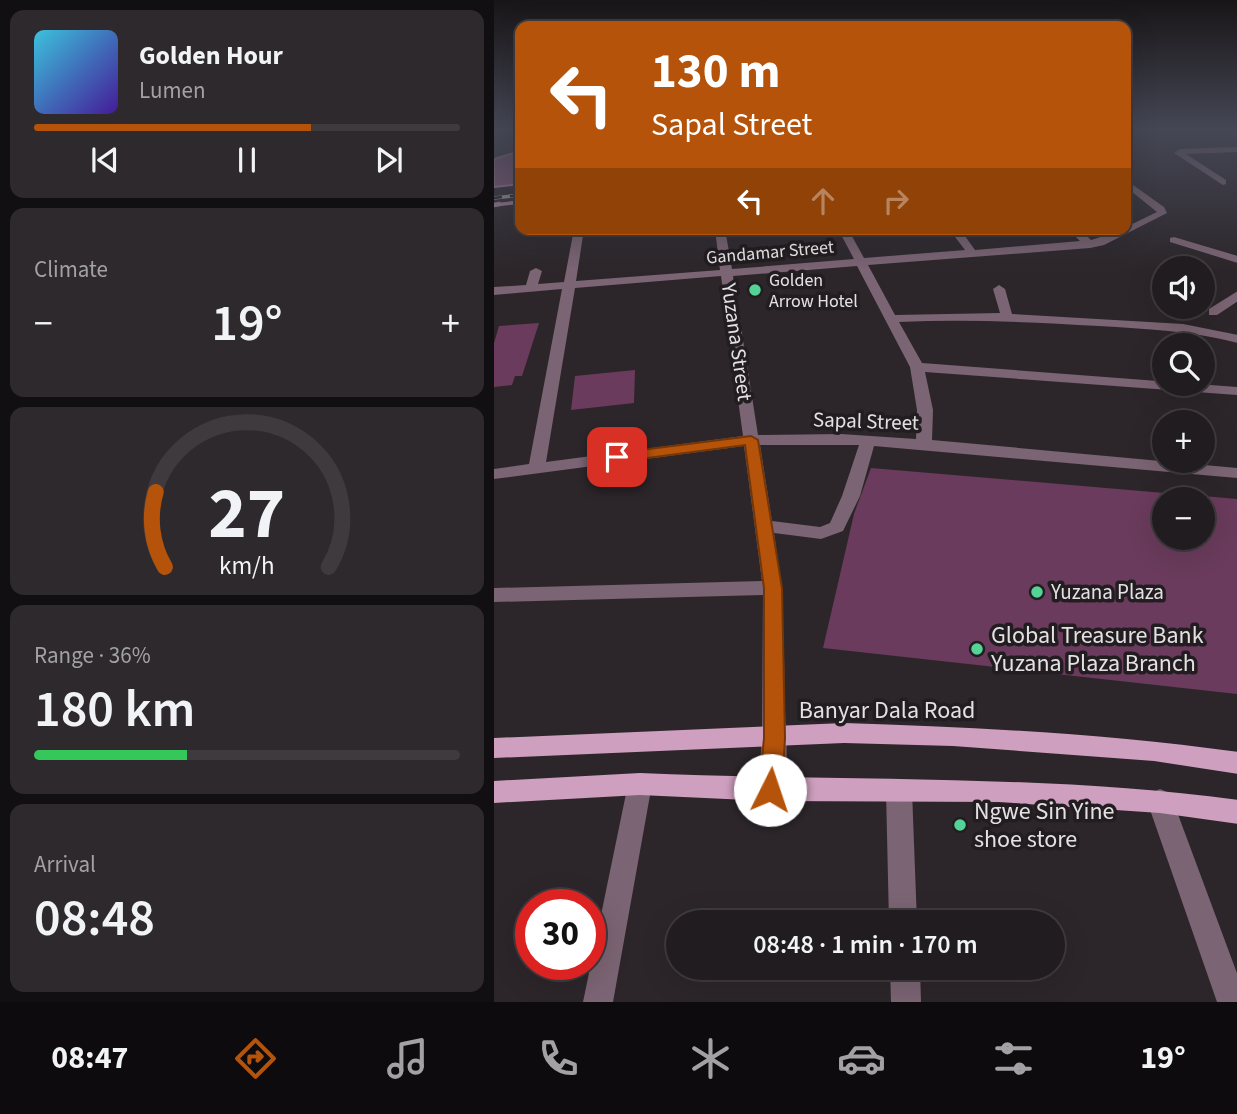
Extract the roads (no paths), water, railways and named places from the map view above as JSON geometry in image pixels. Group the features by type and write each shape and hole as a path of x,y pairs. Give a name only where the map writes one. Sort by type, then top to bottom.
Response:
{"main road":[{"name":"Banyar Dala Road","path":"494,748 844,733 953,736 1154,751 1238,763"},
{"path":"494,792 640,784 770,790 999,791 1160,801 1238,812"}],"street":[{"path":"1214,176 1224,182"},
{"name":"Gandamar Street","path":"1131,187 1161,209 1162,213 1131,229"},
{"path":"537,468 578,235"},
{"name":"Yuzana Street","path":"721,235 773,588 774,738 770,790"},
{"path":"846,235 917,367 925,410 924,443"},
{"path":"958,235 972,253"},
{"path":"1079,235 1090,245"},
{"name":"Gandamar Street","path":"494,291 1090,245 1119,235"},
{"path":"1174,240 1238,260"},
{"path":"531,288 536,271"},
{"path":"999,289 1007,317"},
{"path":"1215,311 1238,295"},
{"path":"891,318 956,314 1007,317 1183,328 1209,331 1238,339"},
{"path":"917,367 1238,391"},
{"name":"Sapal Street","path":"494,474 751,440 924,443 1238,473"},
{"path":"764,526 821,533 838,527 851,496 868,440"},
{"path":"494,595 773,588"},
{"path":"598,1002 640,784"},
{"path":"899,791 903,910"},
{"path":"1160,801 1232,1002"},
{"path":"905,980 906,1002"}],"waterway":[{"path":"494,205 515,203"},
{"path":"494,205 499,204"}],"railway":[{"path":"494,198 515,196"}],"place":[{"name":"Golden Arrow Hotel","path":"755,290"},
{"name":"Yuzana Plaza","path":"1037,592"},
{"name":"Global Treasure Bank Yuzana Plaza Branch","path":"977,649"},
{"name":"Ngwe Sin Yine shoe store","path":"960,825"}]}
